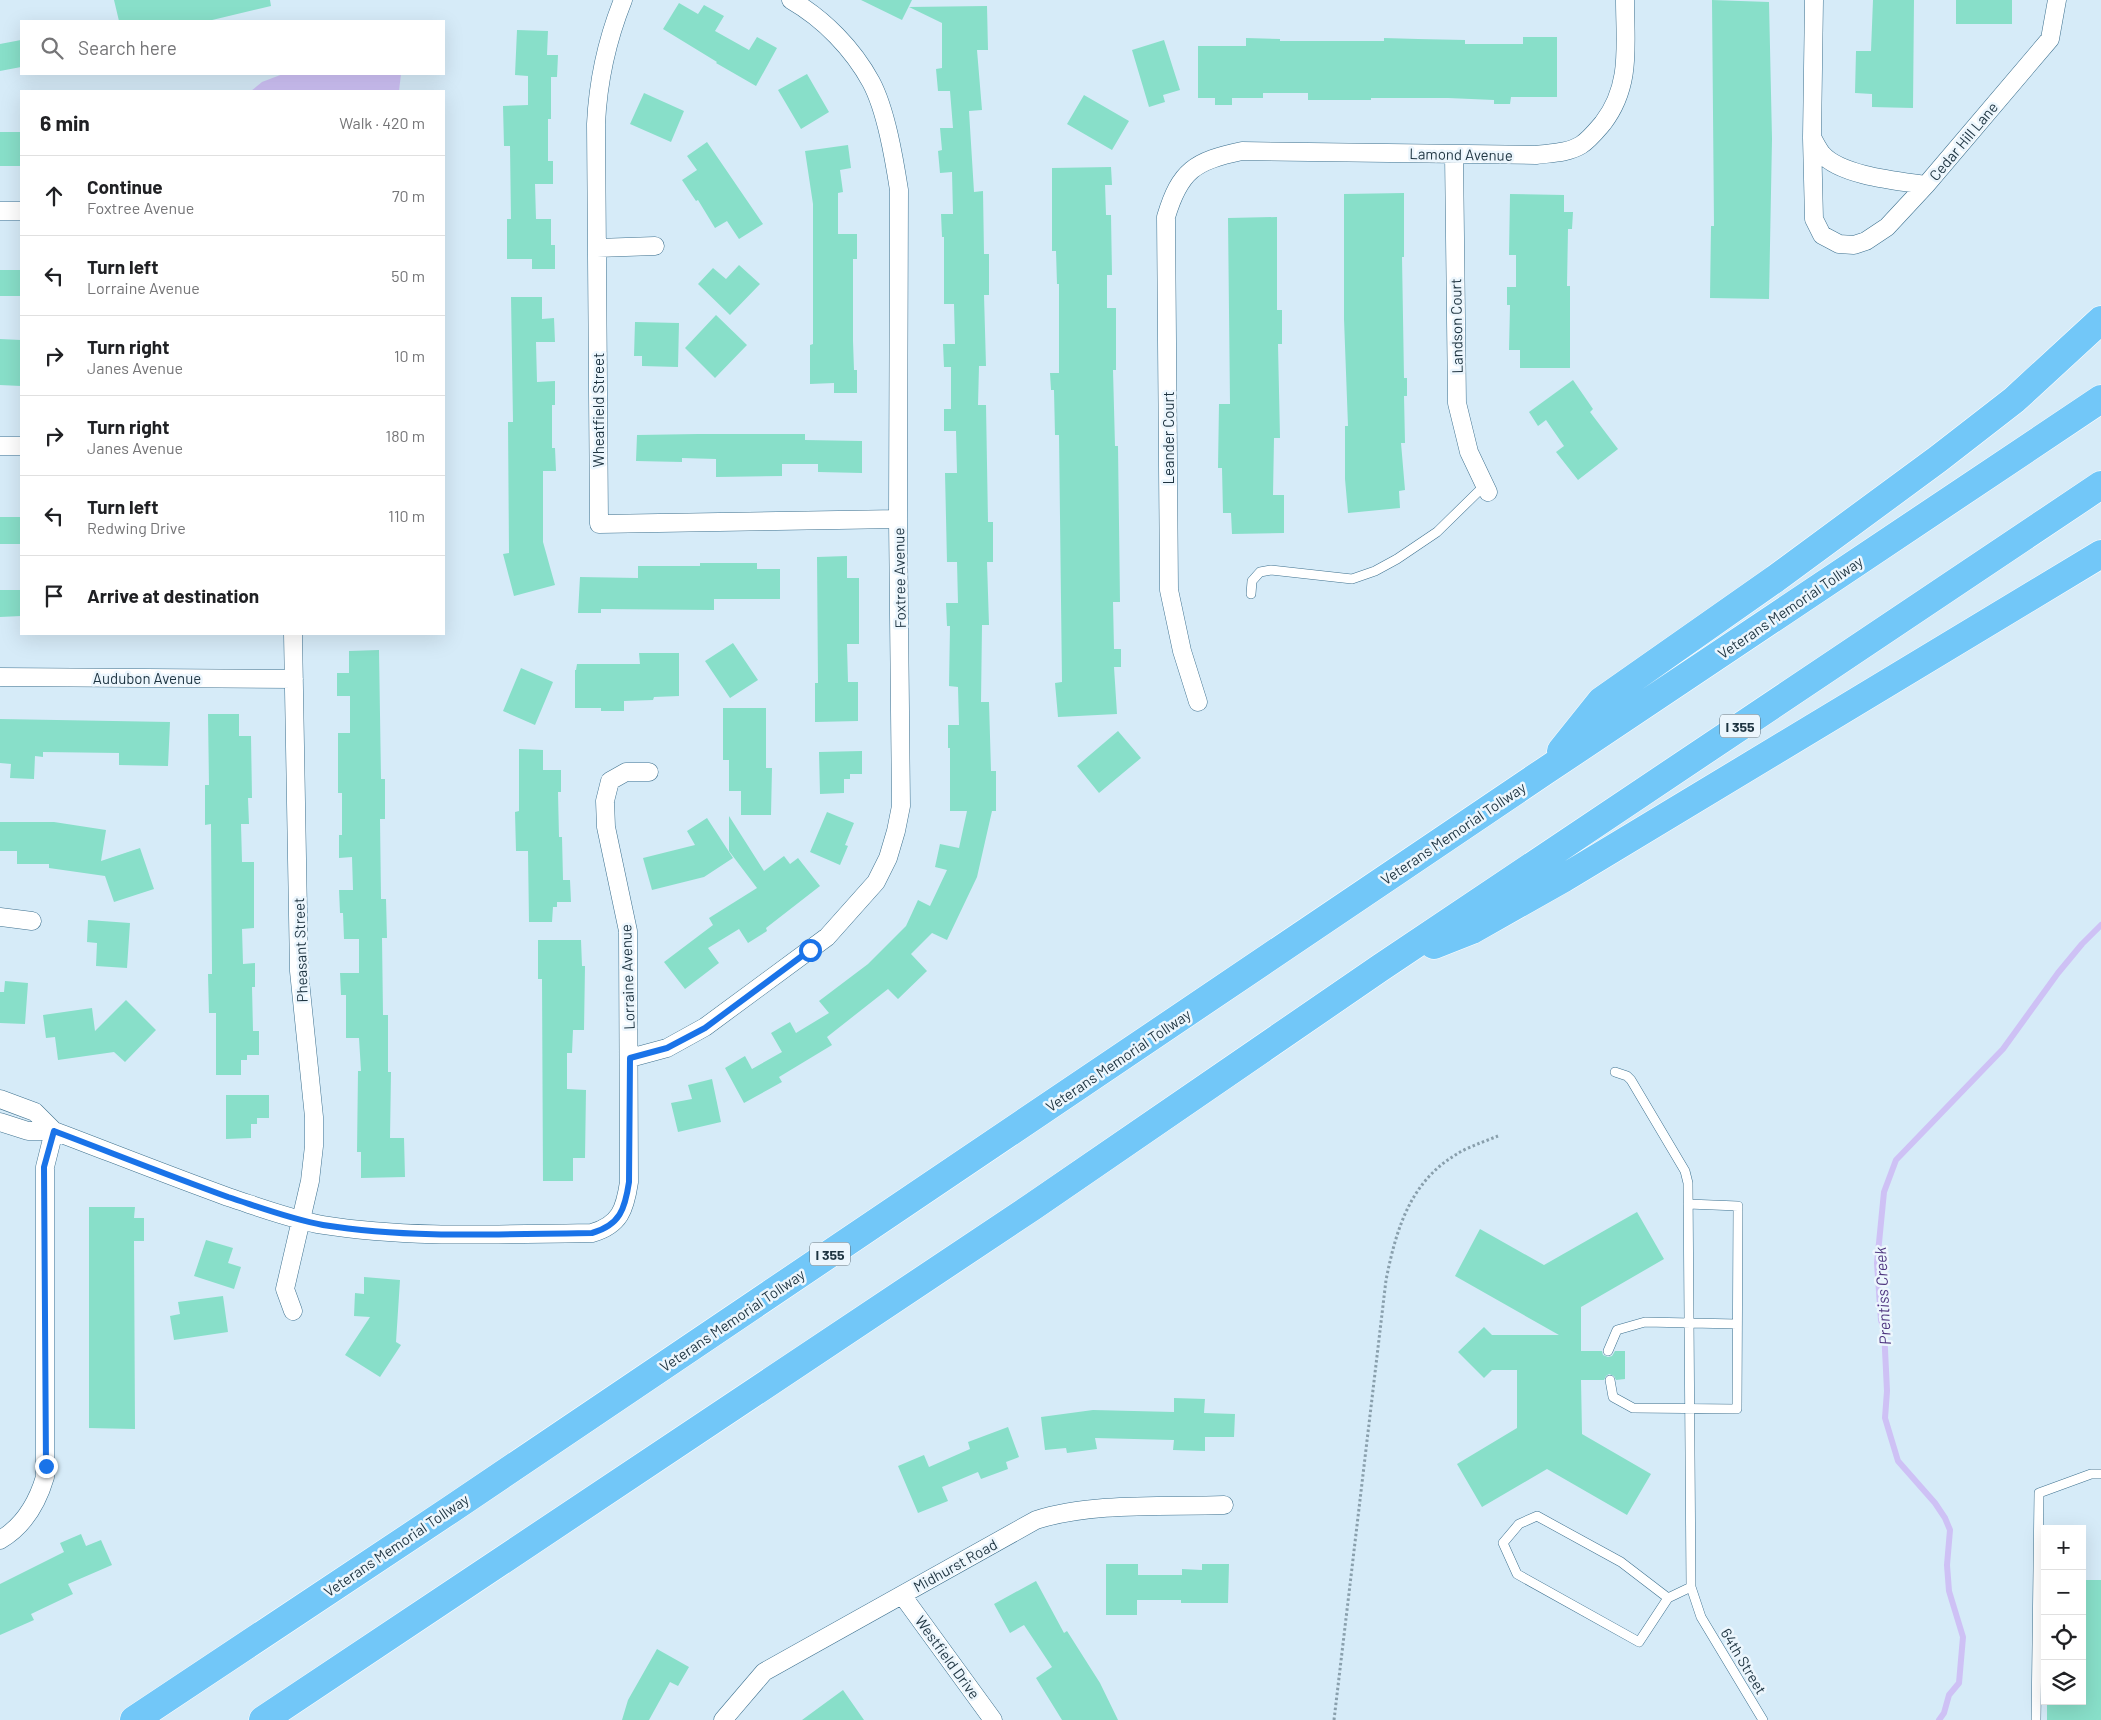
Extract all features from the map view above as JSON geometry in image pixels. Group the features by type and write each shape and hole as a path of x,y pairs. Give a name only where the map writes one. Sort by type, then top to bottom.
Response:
{"highway":[{"path":"1545,771 1600,701 1790,568 1938,459 2014,400 2101,320"},
{"name":"Veterans Memorial Tollway","path":"134,1720 2101,399"},
{"name":"I 355","path":"263,1720 1032,1207 1380,968 2101,485"},
{"path":"1380,968 1472,930 2101,554"}],"street":[{"name":"Wheatfield Street","path":"623,0 605,52 597,101 599,524 898,520"},
{"name":"Foxtree Avenue","path":"630,1058 667,1048 705,1028 827,936 876,882 896,831 900,806 898,520 899,190 894,155 872,84 840,40 811,11 791,0"},
{"name":"Lamond Avenue","path":"1186,174 1201,163 1220,155 1242,151 1536,155 1562,152 1582,144 1598,129 1614,108 1622,89 1626,62 1624,0"},
{"path":"1814,0 1812,137 1814,219 1822,235 1838,244 1854,245 1866,241 1887,227 1926,185"},
{"name":"Cedar Hill Lane","path":"1812,137 1823,155 1836,164 1862,174 1886,180 1926,185 2050,39 2057,0"},
{"name":"Landson Court","path":"1454,154 1457,403 1468,452 1486,488"},
{"name":"Leander Court","path":"1186,174 1173,194 1166,217 1169,590 1182,651 1198,702"},
{"path":"0,211 20,211"},
{"path":"597,248 655,246"},
{"path":"0,446 20,446"},
{"name":"Pheasant Street","path":"293,635 299,970 314,1116 314,1146 310,1182 285,1289 293,1311"},
{"name":"Audubon Avenue","path":"0,677 294,679"},
{"name":"Lorraine Avenue","path":"301,1220 383,1232 472,1235 592,1233 603,1229 619,1216 626,1200 629,1182 628,931 606,827 604,801 610,782 626,772 648,772"},
{"path":"0,917 32,922"},
{"path":"0,1099 35,1112 54,1131"},
{"path":"0,1122 28,1131 54,1131 210,1190 301,1220"},
{"path":"0,1540 16,1530 36,1502 45,1477 44,1167 54,1131"},
{"name":"Midhurst Road","path":"723,1720 764,1672 1036,1520 1085,1509 1224,1505"},
{"name":"Westfield Drive","path":"902,1595 993,1720"}],"lane":[{"path":"1251,594 1252,582 1260,572 1271,570 1352,579 1375,571 1397,559 1437,532 1486,488"},
{"name":"64th Street","path":"1615,1072 1627,1076 1630,1080 1685,1171 1688,1183 1691,1587 1701,1617 1763,1720"},
{"path":"1610,1380 1613,1397 1633,1408 1737,1409 1738,1206 1688,1204"},
{"path":"1608,1351 1617,1330 1645,1322 1737,1324"},
{"path":"2036,1720 2039,1493 2091,1474 2101,1474"},
{"path":"1668,1598 1621,1562 1536,1516 1519,1524 1503,1544 1517,1574 1639,1642 1668,1598 1691,1587"}],"path":[{"path":"1334,1720 1386,1280 1394,1240 1406,1210 1420,1185 1439,1167 1465,1149 1498,1136"}],"shaded area":[{"path":"280,75 401,75 399,90 252,90 262,82"}],"building":[{"path":"114,0 270,0 271,6 212,20 119,20"},
{"path":"861,0 912,0 902,20"},
{"path":"1712,0 1769,2 1772,139 1769,299 1710,298 1711,226 1714,226"},
{"path":"1873,0 1914,0 1913,108 1872,107 1872,94 1855,93 1856,51 1871,51"},
{"path":"1956,0 2012,0 2012,24 1956,24"},
{"path":"679,3 698,14 704,5 724,16 715,31 749,50 757,37 777,48 756,86 663,29"},
{"path":"987,6 988,50 977,50 982,110 969,111 974,192 983,191 984,254 989,254 989,295 984,295 986,366 979,366 978,405 986,405 988,522 993,522 993,562 987,562 989,625 982,625 981,702 989,702 991,771 996,771 996,811 992,811 977,877 947,940 932,933 911,954 927,971 898,999 888,989 827,1037 832,1045 779,1077 782,1082 744,1103 725,1068 745,1056 752,1069 782,1052 771,1033 790,1022 796,1033 829,1013 819,1001 868,964 906,926 918,900 930,906 947,870 935,867 940,844 959,848 967,811 950,811 948,725 959,725 958,687 949,686 950,626 947,626 946,603 958,603 957,562 947,562 945,473 957,473 956,431 944,431 944,409 951,409 951,367 944,367 943,344 955,344 954,304 944,304 944,237 942,237 941,214 953,214 952,172 940,173 938,151 942,150 940,128 953,128 950,91 938,91 936,69 942,68 942,23 909,7"},
{"path":"517,30 548,31 547,55 558,55 557,77 551,77 551,119 548,119 548,161 553,161 553,184 535,184 536,219 551,219 551,245 555,245 555,269 532,269 532,259 507,259 507,219 511,219 510,146 504,146 503,106 528,105 528,76 515,75"},
{"path":"1523,37 1557,37 1557,97 1511,97 1510,104 1494,104 1494,100 1448,98 1308,100 1308,93 1263,93 1263,98 1232,98 1232,105 1215,105 1215,98 1198,98 1198,46 1246,46 1246,38 1280,39 1280,41 1384,41 1384,38 1465,40 1465,44 1523,44"},
{"path":"20,40 20,67 0,71 0,44"},
{"path":"1164,40 1180,90 1163,95 1165,102 1149,107 1132,50"},
{"path":"807,74 829,112 801,129 778,90"},
{"path":"644,93 684,111 671,142 630,124"},
{"path":"1084,95 1129,121 1112,150 1067,124"},
{"path":"0,132 20,132 20,166 0,166"},
{"path":"707,142 763,224 739,239 727,221 715,228 698,200 696,201 682,180 697,170 687,156"},
{"path":"848,145 851,168 840,170 843,192 838,193 838,234 857,234 857,259 853,259 853,341 854,370 857,370 857,393 834,393 834,383 810,384 810,345 813,344 813,204 805,151"},
{"path":"1111,167 1112,185 1105,185 1106,215 1111,215 1112,275 1107,275 1107,308 1116,308 1116,370 1113,370 1115,446 1118,446 1120,602 1113,602 1114,649 1121,649 1121,667 1114,667 1117,714 1058,717 1055,683 1062,682 1059,435 1055,435 1054,390 1051,390 1050,373 1059,373 1059,284 1057,284 1056,251 1052,251 1052,168"},
{"path":"1404,193 1404,257 1402,257 1404,378 1407,378 1407,396 1404,396 1405,443 1401,443 1405,490 1399,491 1400,508 1348,513 1345,479 1345,426 1348,426 1344,319 1344,194"},
{"path":"1510,194 1564,195 1564,212 1573,212 1572,229 1568,229 1567,286 1570,286 1570,368 1520,368 1520,350 1509,350 1510,305 1507,305 1507,287 1516,287 1516,255 1509,255"},
{"path":"1277,217 1277,310 1282,310 1282,344 1278,344 1280,438 1274,438 1273,495 1284,495 1284,533 1232,534 1231,513 1223,513 1222,468 1218,468 1219,404 1230,404 1228,218"},
{"path":"739,265 760,284 730,315 698,284 713,268 726,279"},
{"path":"0,270 20,270 20,296 0,296"},
{"path":"511,297 542,297 542,319 554,318 555,342 536,342 537,382 555,381 555,405 552,405 552,448 555,448 556,471 543,471 543,542 555,585 514,596 503,554 509,553 508,422 513,422"},
{"path":"716,315 747,345 715,378 685,348"},
{"path":"635,322 679,323 678,367 642,366 642,356 634,356"},
{"path":"0,339 20,340 20,386 0,385"},
{"path":"1573,380 1593,409 1590,412 1618,449 1578,480 1556,452 1564,446 1546,420 1538,426 1529,412"},
{"path":"805,434 805,440 862,441 862,473 818,472 818,464 782,464 782,476 716,477 716,459 682,458 682,462 636,461 637,435"},
{"path":"0,517 20,517 20,544 0,544"},
{"path":"847,556 847,578 859,578 859,644 847,644 848,682 858,682 858,721 815,722 815,683 818,683 817,557"},
{"path":"700,563 757,563 757,569 780,569 780,599 714,599 714,610 601,609 601,613 578,613 580,577 638,578 638,566 700,566"},
{"path":"0,590 20,590 20,616 0,617"},
{"path":"733,643 758,680 730,698 705,661"},
{"path":"379,650 381,779 385,779 385,819 380,819 381,899 386,899 387,938 382,938 383,1015 388,1015 388,1072 391,1072 390,1138 404,1138 405,1177 361,1178 361,1152 357,1152 358,1071 361,1071 359,1038 346,1038 346,995 341,995 340,973 359,973 359,939 344,939 343,913 340,913 339,890 353,890 352,857 339,858 339,835 342,835 342,793 338,793 338,733 350,733 350,696 337,696 337,673 349,673 349,651"},
{"path":"639,653 679,653 679,696 654,697 653,700 624,701 624,711 601,711 601,708 575,708 575,670 577,664 640,664"},
{"path":"521,668 553,682 535,725 503,711"},
{"path":"723,708 766,708 766,768 772,768 771,815 741,815 741,791 729,791 729,760 723,760"},
{"path":"208,714 239,714 239,736 251,736 252,798 248,798 249,824 241,824 242,862 254,862 254,928 242,929 243,964 255,963 255,987 252,987 253,1031 259,1031 259,1055 247,1055 247,1060 241,1060 241,1075 216,1075 216,1013 209,1013 208,974 212,974 211,824 205,825 205,785 209,785"},
{"path":"0,719 170,722 168,766 119,765 119,753 43,752 43,757 35,756 34,779 10,778 11,764 0,763"},
{"path":"1118,731 1141,758 1099,793 1077,766"},
{"path":"519,749 543,750 543,770 561,770 561,792 558,792 559,837 562,837 563,880 570,880 571,902 557,902 557,907 553,907 552,922 529,922 528,851 516,851 515,812 519,811"},
{"path":"862,751 862,774 850,774 850,779 844,779 844,793 820,794 819,752"},
{"path":"827,812 854,823 845,845 848,846 840,865 810,852"},
{"path":"729,816 764,871 784,856 790,864 798,858 820,886 766,928 767,931 748,943 739,929 708,948 719,963 685,989 664,962 713,925 709,918 757,888 729,851"},
{"path":"707,818 733,858 704,877 652,890 643,858 695,845 687,831"},
{"path":"0,822 54,822 106,830 101,861 140,848 154,889 114,902 105,876 49,868 49,864 17,864 17,851 0,851"},
{"path":"88,920 130,923 127,968 96,966 97,943 87,942"},
{"path":"538,940 581,940 582,966 585,966 584,1030 573,1030 572,1053 567,1053 567,1089 586,1090 585,1158 573,1158 573,1181 543,1181 542,979 538,979"},
{"path":"5,981 28,983 25,1024 0,1023 0,992 4,992"},
{"path":"126,1000 156,1030 125,1062 114,1052 58,1060 55,1037 46,1038 43,1015 92,1008 95,1031"},
{"path":"712,1079 721,1122 678,1132 671,1103 692,1099 688,1085"},
{"path":"226,1095 269,1095 269,1118 257,1118 257,1124 251,1124 251,1138 226,1139"},
{"path":"89,1207 135,1207 134,1218 144,1218 144,1241 134,1241 135,1429 89,1428"},
{"path":"1637,1212 1664,1259 1581,1307 1581,1351 1602,1351 1603,1355 1608,1357 1612,1356 1615,1351 1625,1351 1625,1379 1616,1380 1614,1376 1609,1374 1604,1380 1581,1380 1582,1434 1651,1474 1627,1515 1547,1469 1482,1507 1457,1464 1517,1428 1517,1370 1492,1370 1484,1378 1458,1352 1484,1327 1492,1335 1559,1335 1455,1276 1480,1229 1544,1265"},
{"path":"206,1240 233,1248 228,1263 241,1267 234,1289 194,1276"},
{"path":"364,1277 400,1280 396,1342 401,1345 380,1377 345,1355 370,1317 354,1316 355,1293 364,1294"},
{"path":"223,1296 228,1332 174,1340 170,1316 180,1314 178,1302"},
{"path":"1174,1398 1205,1399 1204,1413 1235,1414 1234,1437 1205,1437 1205,1451 1173,1450 1174,1440 1095,1438 1097,1449 1067,1453 1066,1448 1045,1450 1041,1417 1093,1410 1174,1412"},
{"path":"1008,1427 1019,1457 1006,1462 1008,1469 981,1479 978,1472 942,1487 948,1501 918,1513 898,1466 924,1455 929,1467 970,1449 968,1442"},
{"path":"81,1534 86,1546 101,1540 112,1565 68,1584 73,1594 31,1614 34,1620 0,1635 0,1584 64,1552 60,1543"},
{"path":"1106,1564 1138,1564 1138,1575 1182,1575 1182,1569 1202,1570 1202,1564 1229,1564 1228,1603 1181,1603 1181,1600 1137,1600 1137,1615 1106,1615"},
{"path":"2086,1580 2101,1580 2101,1720 2047,1720 2047,1705 2086,1705"},
{"path":"1036,1581 1064,1633 1067,1631 1100,1683 1118,1720 1062,1720 1036,1678 1052,1667 1024,1625 1010,1633 994,1604"},
{"path":"657,1649 689,1667 678,1686 670,1682 649,1720 622,1720 628,1700"},
{"path":"843,1690 864,1720 802,1720"}],"waterway":[{"name":"Prentiss Creek","path":"1939,1720 1944,1713 1949,1695 1959,1683 1963,1637 1949,1591 1947,1565 1950,1530 1935,1503 1898,1461 1885,1418 1887,1391 1884,1329 1881,1320 1877,1263 1884,1192 1896,1160 2003,1049 2058,973 2101,925"}],"route":[{"path":"46,1466 44,1167 54,1131 210,1190 268,1210 322,1225 419,1234 592,1233 612,1223 619,1216 626,1200 629,1182 630,1058 667,1048 705,1028 810,950"}]}
